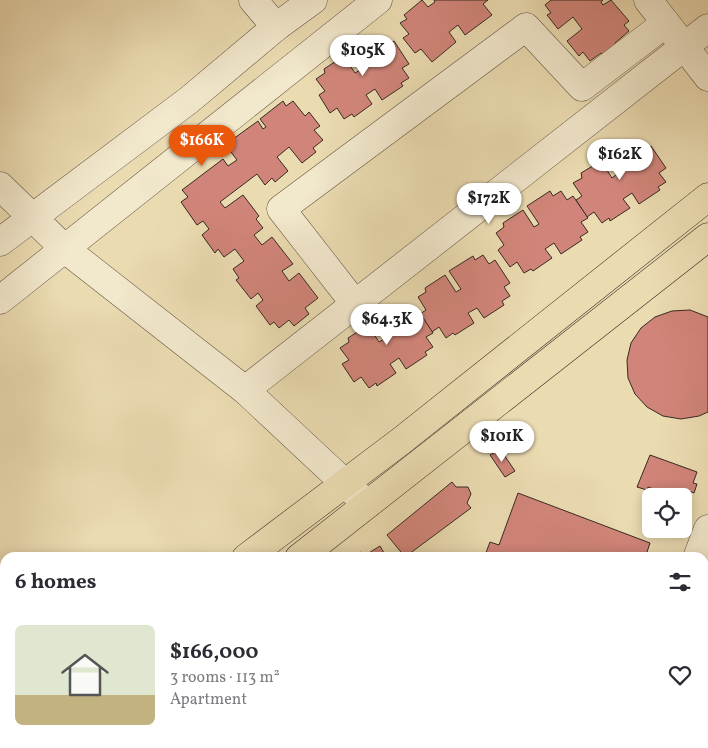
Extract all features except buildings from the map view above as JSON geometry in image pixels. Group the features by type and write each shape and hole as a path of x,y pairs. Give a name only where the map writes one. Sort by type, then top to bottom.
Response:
{"main road":[{"path":"254,552 345,481 401,441 708,197"},
{"path":"307,552 708,237"}],"street":[{"path":"253,0 276,27"},
{"path":"0,242 189,100 276,27 313,0"},
{"path":"0,300 378,0"},
{"path":"648,0 708,77"},
{"path":"355,304 281,209 526,27 582,87 666,23"},
{"path":"245,390 708,28"},
{"path":"0,186 65,249 245,390 345,481 367,504"},
{"path":"699,552 708,528"}]}
